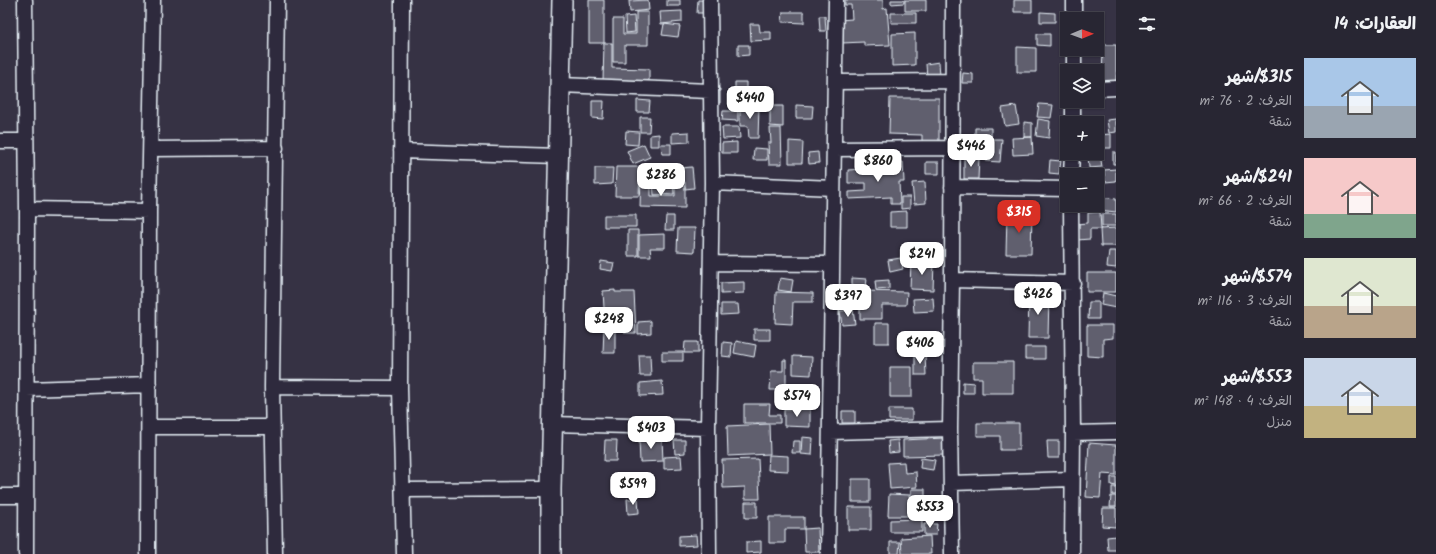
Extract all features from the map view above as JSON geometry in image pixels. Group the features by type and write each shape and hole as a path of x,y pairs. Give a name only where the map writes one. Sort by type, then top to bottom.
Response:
{"street":[{"path":"25,0 27,208 26,554"},
{"path":"148,554 149,211 153,0"},
{"path":"276,554 272,387 277,0"},
{"path":"402,0 400,388 404,554"},
{"path":"551,554 552,424 562,0"},
{"path":"709,554 708,428 712,183 710,0"},
{"path":"828,554 836,0"},
{"path":"952,554 950,429 953,0"},
{"path":"1074,0 1074,12"},
{"path":"836,82 952,81"},
{"path":"560,85 710,91"},
{"path":"1104,89 1116,88"},
{"path":"0,142 26,141"},
{"path":"151,149 276,148"},
{"path":"834,149 952,148"},
{"path":"401,151 558,156"},
{"path":"712,183 833,188"},
{"path":"952,187 1060,188"},
{"path":"27,208 149,211"},
{"path":"1071,212 1073,433 1072,554"},
{"path":"711,264 832,264"},
{"path":"952,280 1072,283"},
{"path":"27,389 149,385"},
{"path":"272,387 400,388"},
{"path":"552,424 708,428"},
{"path":"149,427 272,427"},
{"path":"830,432 950,429"},
{"path":"1073,433 1116,432"},
{"path":"952,483 1072,479"},
{"path":"403,490 551,489"},
{"path":"0,496 26,496"}],"building":[{"path":"589,0 604,0 604,43 589,43"},
{"path":"648,0 649,10 630,12 629,1"},
{"path":"667,0 680,0 680,6 667,6"},
{"path":"698,0 704,0 703,13 697,13"},
{"path":"845,0 883,0 883,9 887,8 890,45 864,46 864,42 842,43 840,20 852,19 851,5 845,5"},
{"path":"891,0 904,0 904,3 891,4"},
{"path":"905,0 926,0 926,11 905,11"},
{"path":"1014,0 1032,0 1032,12 1014,12"},
{"path":"682,11 682,22 661,24 660,12"},
{"path":"636,12 648,12 648,45 625,45 625,62 613,62 613,19 623,19 623,34 636,34"},
{"path":"783,12 804,12 804,23 782,22"},
{"path":"1040,12 1055,13 1055,22 1040,22"},
{"path":"891,13 916,13 916,23 891,23"},
{"path":"634,16 635,32 626,33 625,17"},
{"path":"819,16 825,16 826,31 820,31"},
{"path":"664,24 680,26 678,37 662,35"},
{"path":"750,24 759,24 760,32 771,32 771,40 751,41"},
{"path":"915,33 915,65 892,66 892,34"},
{"path":"1037,34 1050,34 1050,46 1037,45"},
{"path":"604,43 612,43 612,68 649,69 649,83 603,81"},
{"path":"738,45 749,45 749,55 738,56"},
{"path":"1104,45 1116,45 1116,82 1104,82 1104,64 1102,64"},
{"path":"1017,47 1036,48 1036,72 1017,72"},
{"path":"939,62 940,76 927,77 926,64"},
{"path":"963,73 973,74 973,83 962,83"},
{"path":"735,82 746,82 746,95 735,95"},
{"path":"710,89 720,89 720,103 711,103"},
{"path":"890,98 939,98 939,142 922,142 922,135 889,134"},
{"path":"637,100 650,101 649,112 637,112"},
{"path":"592,101 604,101 603,119 592,118"},
{"path":"1039,104 1053,105 1051,118 1037,117"},
{"path":"796,105 813,106 812,118 796,118"},
{"path":"770,106 783,106 783,127 770,126"},
{"path":"1016,106 1019,124 1005,126 1002,108"},
{"path":"740,107 759,107 758,138 749,138 748,126 740,126"},
{"path":"723,111 738,111 738,121 722,120"},
{"path":"640,117 650,117 649,132 640,132"},
{"path":"1038,119 1050,121 1049,138 1036,136"},
{"path":"1116,119 1116,132 1109,133 1107,120"},
{"path":"1024,122 1032,123 1032,137 1024,137"},
{"path":"722,127 739,127 740,138 723,139"},
{"path":"770,128 781,128 782,164 769,164 768,143 771,143"},
{"path":"975,128 991,128 991,138 975,138"},
{"path":"626,131 639,132 638,145 625,144"},
{"path":"689,132 689,142 672,143 672,133"},
{"path":"659,134 659,146 650,146 650,135"},
{"path":"1111,134 1111,148 1104,148 1104,135"},
{"path":"1032,137 1033,154 1013,155 1012,138"},
{"path":"964,139 979,140 979,148 964,147"},
{"path":"987,139 1002,139 1000,162 985,161"},
{"path":"789,141 803,142 802,163 789,163"},
{"path":"737,142 737,153 722,153 722,143"},
{"path":"644,144 650,157 633,164 627,151"},
{"path":"661,144 671,144 671,154 662,154"},
{"path":"754,148 767,149 767,160 753,160"},
{"path":"818,152 819,163 809,164 808,153"},
{"path":"1113,152 1116,152 1116,164 1113,164"},
{"path":"964,158 979,158 978,179 964,179"},
{"path":"1050,160 1061,161 1059,174 1049,173"},
{"path":"1088,160 1101,160 1102,167 1089,168"},
{"path":"903,162 904,182 899,182 900,204 891,204 891,197 849,199 849,192 866,191 866,183 848,183 848,170 874,168 874,175 891,174 891,163"},
{"path":"926,162 939,162 939,174 926,174"},
{"path":"616,167 640,167 639,196 615,196"},
{"path":"692,167 694,188 685,189 685,182 673,183 674,194 654,195 653,182 670,181 669,169"},
{"path":"595,168 613,168 612,184 595,185"},
{"path":"1116,169 1116,181 1105,182 1104,170"},
{"path":"641,176 651,176 651,196 675,196 675,186 685,186 685,208 640,207"},
{"path":"925,182 926,203 914,204 912,183"},
{"path":"901,197 910,197 910,208 901,209"},
{"path":"1104,197 1116,199 1116,212 1104,211"},
{"path":"907,211 907,227 890,227 890,212"},
{"path":"1100,212 1101,229 1090,229 1090,239 1077,240 1076,224 1088,223 1088,213"},
{"path":"1007,214 1032,214 1031,254 1006,254"},
{"path":"1102,214 1116,214 1116,226 1102,226"},
{"path":"604,215 636,215 636,227 604,227"},
{"path":"666,216 674,216 674,230 665,230"},
{"path":"678,228 695,228 694,252 677,251"},
{"path":"1116,228 1116,246 1101,246 1100,229"},
{"path":"628,230 638,230 638,256 628,256"},
{"path":"665,234 665,248 650,248 651,256 639,256 639,235"},
{"path":"1109,251 1116,251 1116,268 1107,267"},
{"path":"901,258 903,269 890,272 888,260"},
{"path":"601,261 614,263 612,271 600,269"},
{"path":"911,261 934,262 933,290 910,289"},
{"path":"1087,273 1116,273 1116,292 1087,292"},
{"path":"780,278 793,280 791,292 778,290"},
{"path":"852,278 867,279 866,287 852,286"},
{"path":"889,280 889,289 876,290 875,281"},
{"path":"744,282 744,293 721,294 721,283"},
{"path":"615,290 615,292 634,292 636,333 625,333 624,324 605,325 603,291"},
{"path":"860,291 907,292 906,305 882,305 882,319 860,319"},
{"path":"776,292 813,293 813,302 793,302 792,324 775,323"},
{"path":"1103,293 1116,296 1116,308 1101,305"},
{"path":"1029,295 1049,295 1048,338 1028,338"},
{"path":"933,298 934,311 914,312 913,299"},
{"path":"1089,302 1099,302 1099,319 1088,319"},
{"path":"721,304 738,304 739,314 721,315"},
{"path":"853,310 855,324 842,325 840,311"},
{"path":"651,321 651,333 638,334 638,322"},
{"path":"875,323 889,323 889,343 875,343"},
{"path":"1087,325 1113,325 1113,338 1103,339 1103,357 1087,356"},
{"path":"604,328 615,328 615,353 603,353"},
{"path":"754,329 770,329 770,340 754,340"},
{"path":"938,340 938,353 901,354 901,341"},
{"path":"736,341 756,345 754,357 734,353"},
{"path":"685,342 698,342 698,353 684,353"},
{"path":"723,342 732,343 731,357 722,356"},
{"path":"1025,347 1045,347 1045,359 1025,359"},
{"path":"662,352 683,352 683,361 662,361"},
{"path":"639,355 650,355 651,376 640,376"},
{"path":"915,355 925,355 926,375 915,375"},
{"path":"793,356 812,357 811,375 793,374"},
{"path":"783,360 786,360 786,390 770,390 771,371 783,371"},
{"path":"973,362 1013,362 1013,393 982,393 982,378 973,378"},
{"path":"890,367 912,367 912,397 890,397"},
{"path":"662,381 663,395 640,396 640,383"},
{"path":"963,382 974,383 974,393 963,393"},
{"path":"786,394 811,394 811,405 786,405"},
{"path":"744,404 770,404 769,415 780,415 780,423 744,423"},
{"path":"784,409 810,409 810,427 784,426"},
{"path":"889,409 912,409 912,420 889,420"},
{"path":"842,411 855,411 855,423 842,423"},
{"path":"977,423 1019,423 1019,450 1000,450 1000,436 977,436"},
{"path":"769,424 770,454 728,456 727,426"},
{"path":"802,437 813,438 812,455 801,454"},
{"path":"944,438 945,455 903,456 903,440"},
{"path":"662,439 663,461 640,462 639,440"},
{"path":"605,440 617,440 616,461 604,461"},
{"path":"674,440 685,440 685,453 675,454"},
{"path":"898,440 899,452 889,453 888,441"},
{"path":"793,441 800,441 800,453 792,453"},
{"path":"1047,441 1059,441 1059,458 1048,458"},
{"path":"1089,443 1116,445 1116,475 1102,474 1100,498 1086,497"},
{"path":"769,455 788,456 788,471 768,470"},
{"path":"681,456 682,468 664,469 664,457"},
{"path":"921,458 935,460 933,470 920,468"},
{"path":"758,459 760,499 745,499 745,487 723,488 722,460"},
{"path":"904,462 905,473 916,472 917,487 890,489 888,463"},
{"path":"647,475 647,492 623,493 622,476"},
{"path":"1111,477 1116,477 1116,486 1111,485"},
{"path":"852,479 870,479 870,502 852,502"},
{"path":"1112,487 1116,487 1116,495 1112,495"},
{"path":"911,489 925,489 925,514 911,514"},
{"path":"889,494 910,495 910,516 888,516"},
{"path":"1111,496 1116,496 1116,507 1110,507"},
{"path":"627,499 638,499 639,513 628,514"},
{"path":"745,502 757,502 757,518 745,518"},
{"path":"848,507 871,507 871,530 848,530"},
{"path":"1103,508 1116,508 1116,527 1102,526"},
{"path":"769,517 804,517 804,529 785,529 785,543 769,543"},
{"path":"922,519 922,532 890,532 890,520"},
{"path":"924,524 937,524 936,535 924,535"},
{"path":"818,528 819,552 805,552 804,529"},
{"path":"696,535 697,545 679,546 679,536"},
{"path":"930,536 931,554 902,554 901,538"},
{"path":"1116,536 1116,550 1108,550 1107,537"},
{"path":"761,541 761,552 746,553 746,542"},
{"path":"890,542 900,542 899,554 890,554"}]}
